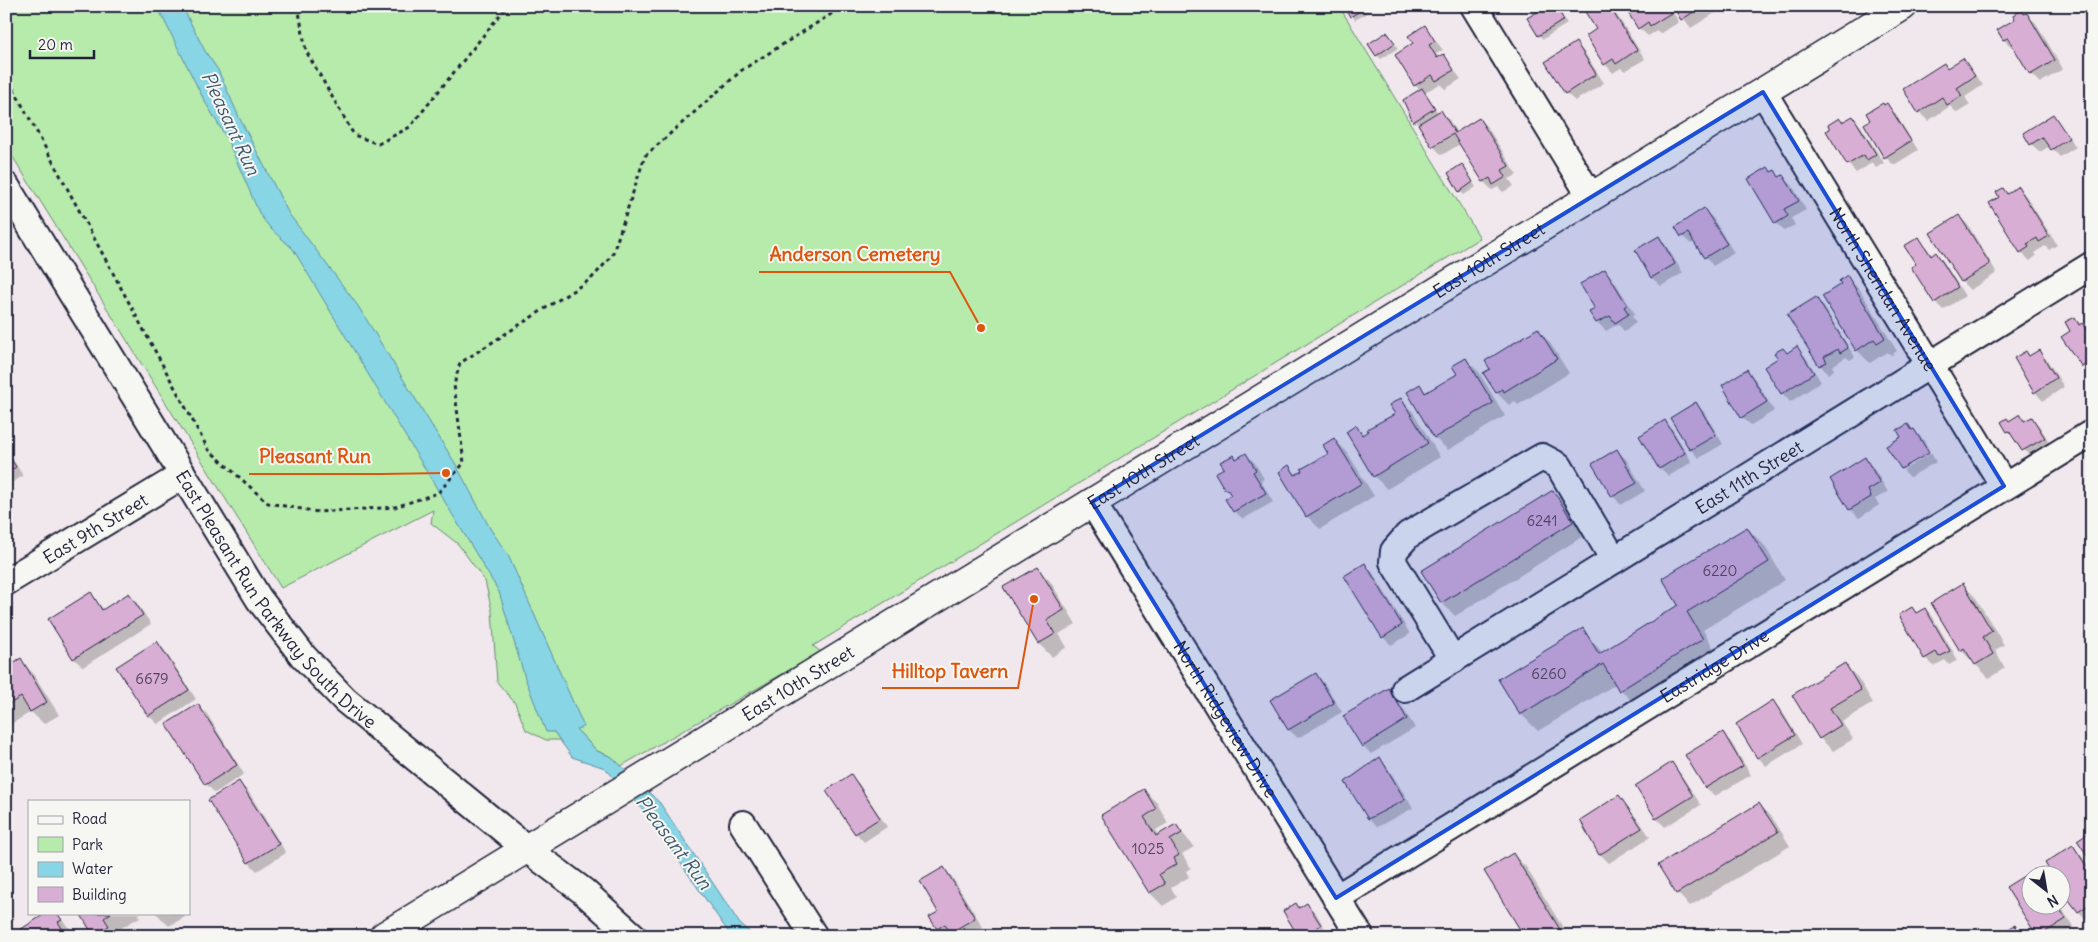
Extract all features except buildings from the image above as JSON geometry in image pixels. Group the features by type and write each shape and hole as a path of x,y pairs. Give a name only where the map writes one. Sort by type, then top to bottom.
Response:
{"main road":[{"name":"East 10th Street","path":"384,936 683,755 1092,502 1903,6"}],"street":[{"path":"1474,6 1591,197"},
{"name":"North Sheridan Avenue","path":"1763,92 2004,486"},
{"name":"East Pleasant Run Parkway South Drive","path":"6,186 259,599 316,670 345,700 526,849 590,897 633,936"},
{"name":"East 11th Street","path":"1405,689 2092,265"},
{"name":"Eastridge Drive","path":"1336,898 2092,433"},
{"path":"1453,660 1393,562 1394,551 1408,535 1542,457 1559,466 1614,560"},
{"name":"East 9th Street","path":"6,582 183,475"},
{"name":"North Ridgeview Drive","path":"1092,502 1360,936"},
{"path":"743,824 814,936"}],"path":[{"path":"298,6 306,51 354,135 378,144 410,127 507,6"},
{"path":"6,75 208,449 268,503 318,512 395,507 438,493 464,463 454,384 460,363 591,280 612,256 645,156 742,70 844,6"}],"highlighted area":[{"path":"1763,92 2004,486 1336,898 1092,502"}],"green space":[{"path":"6,6 1339,6 1480,238 813,646 821,652 621,766 612,757 597,751 571,724 476,530 551,728 560,740 546,740 526,730 515,703 497,682 492,611 485,581 458,544 431,523 433,510 281,588 6,146"}],"water":[{"name":"Pleasant Run","path":"157,6 182,6 205,51 218,70 240,119 289,214 358,306 455,463 491,530 508,555 584,727 576,729 597,751 612,757 660,803 740,924 754,936 731,936 646,813 605,768 572,757 554,732 546,732 525,678 499,592 293,249 271,229 260,215 227,139 204,100"}],"place":[{"name":"Anderson Cemetery","path":"981,328"},
{"name":"Pleasant Run","path":"446,473"},
{"name":"Hilltop Tavern","path":"1034,599"}]}
